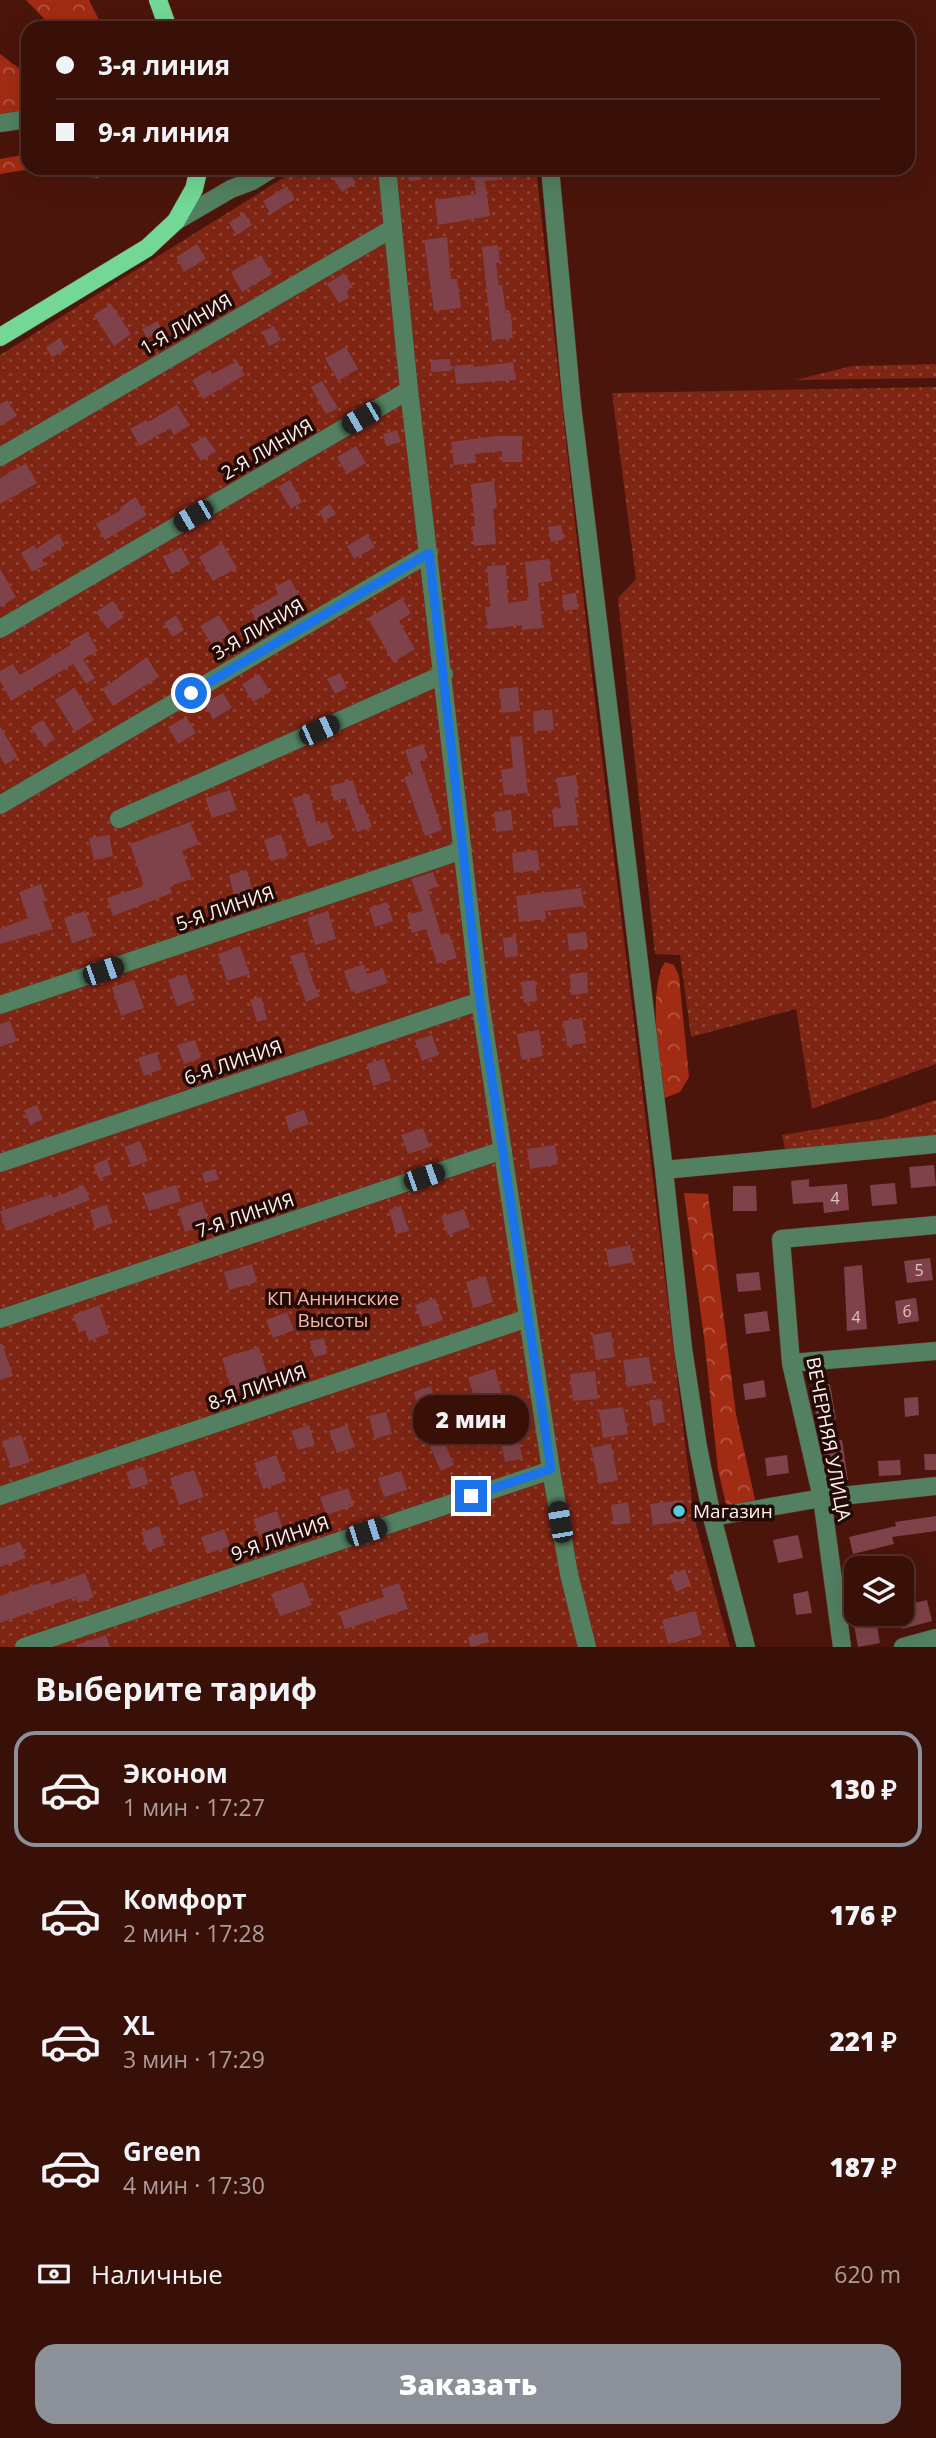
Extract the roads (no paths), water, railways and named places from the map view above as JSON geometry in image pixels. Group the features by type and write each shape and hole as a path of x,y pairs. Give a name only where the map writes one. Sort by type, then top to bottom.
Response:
{"main road":[{"path":"158,0 166,21"},
{"path":"0,337 147,248 176,221 194,189 197,175"}],"street":[{"path":"0,123 21,121"},
{"path":"176,221 262,175"},
{"path":"388,175 409,390 480,1001 551,1469 569,1574 587,1647"},
{"path":"551,175 572,405 684,1348 698,1447 712,1517 746,1647"},
{"name":"1-Я ЛИНИЯ","path":"0,457 394,228"},
{"name":"2-Я ЛИНИЯ","path":"0,629 409,390"},
{"name":"3-Я ЛИНИЯ","path":"0,804 429,553"},
{"path":"119,819 444,674"},
{"name":"5-Я ЛИНИЯ","path":"0,1005 463,850"},
{"name":"6-Я ЛИНИЯ","path":"0,1163 480,1001"},
{"path":"664,1170 936,1144"},
{"name":"7-Я ЛИНИЯ","path":"0,1319 503,1150"},
{"name":"ВЕЧЕРНЯЯ УЛИЦА","path":"842,1647 822,1499 791,1363 781,1239 936,1225"},
{"name":"8-Я ЛИНИЯ","path":"0,1496 527,1318"},
{"path":"791,1363 936,1351"},
{"name":"9-Я ЛИНИЯ","path":"24,1647 551,1469"},
{"path":"712,1517 822,1499 936,1486"},
{"path":"903,1647 936,1637"}],"place":[{"name":"Магазин","path":"679,1511"}],"park label":[{"name":"КП Аннинские Высоты","path":"333,1309"}]}
